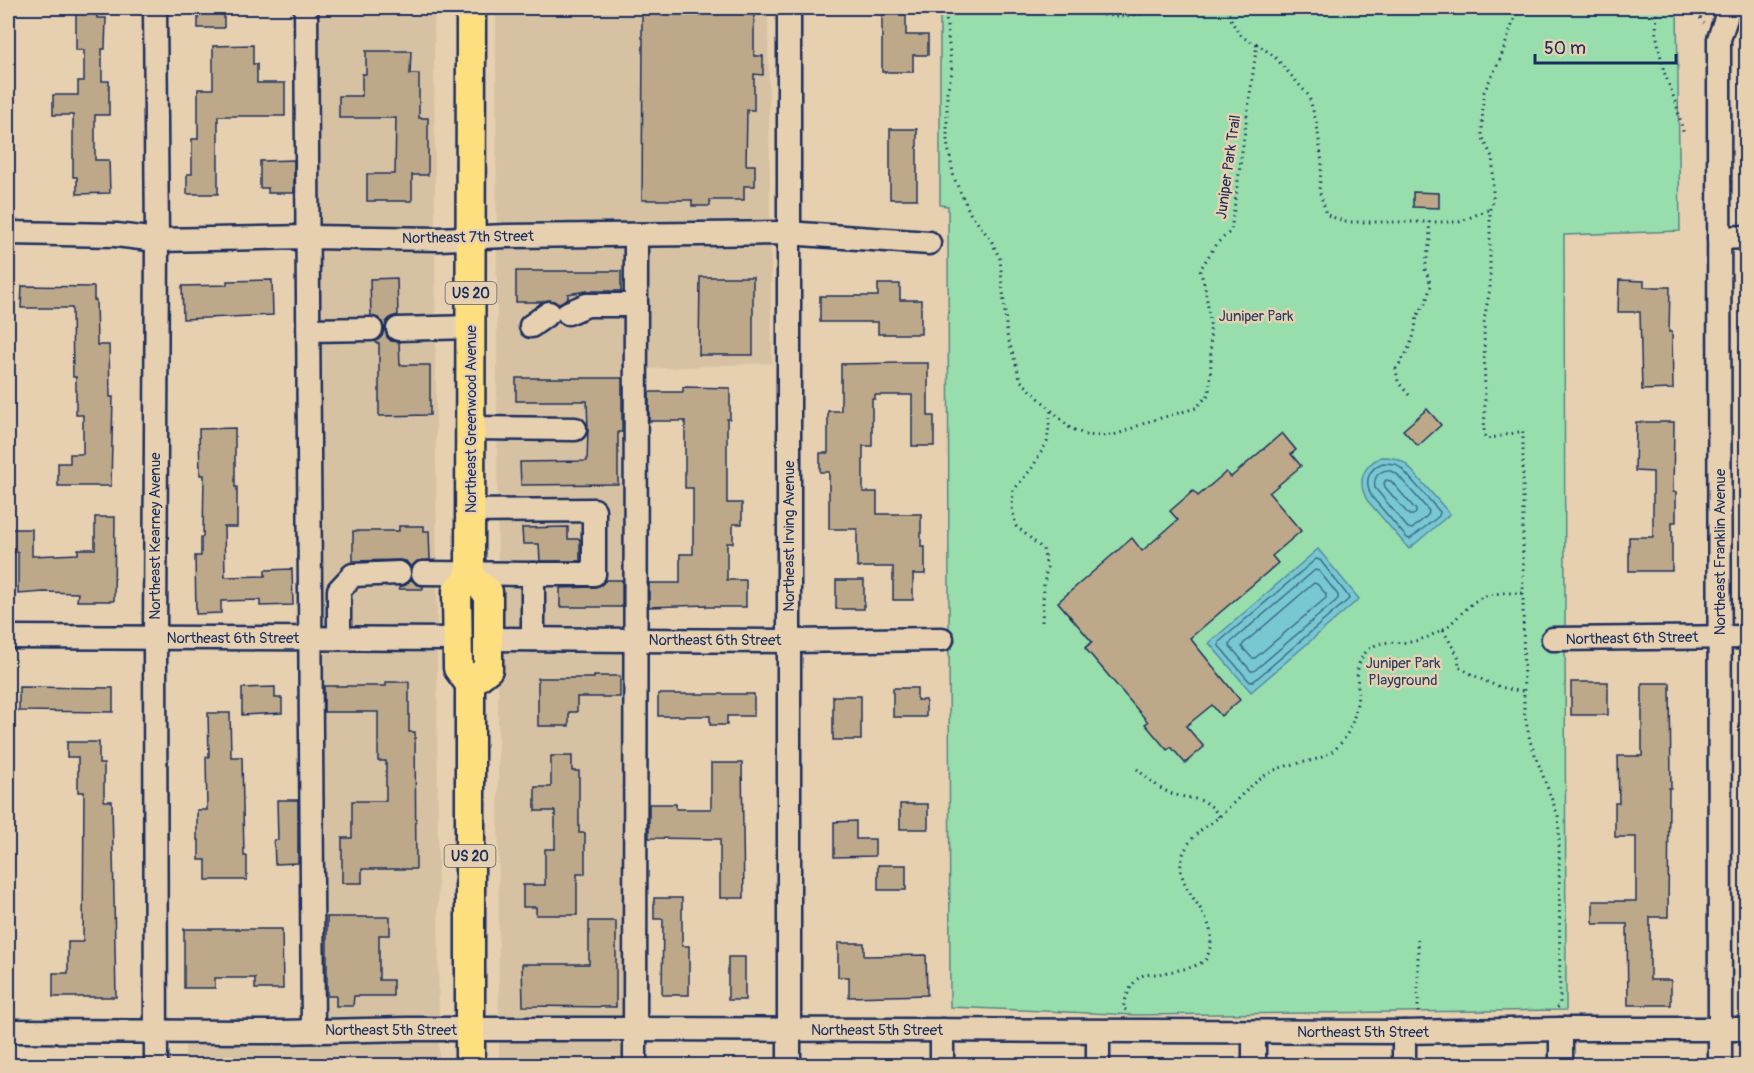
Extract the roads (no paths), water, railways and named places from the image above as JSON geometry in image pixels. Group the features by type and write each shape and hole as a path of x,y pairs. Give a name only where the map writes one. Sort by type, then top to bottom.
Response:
{"main road":[{"name":"Northeast Greenwood Avenue","path":"470,1065 470,683 458,668 457,591 470,575 471,8"},
{"path":"470,575 488,591 488,669 470,683"}],"street":[{"name":"Northeast Kearney Avenue","path":"155,8 156,1065"},
{"path":"306,8 313,1031"},
{"name":"Northeast Irving Avenue","path":"789,8 787,233 789,1065"},
{"name":"Northeast Franklin Avenue","path":"1720,1065 1719,238 1713,25 1726,18 1726,8"},
{"name":"Northeast 7th Street","path":"8,233 116,235 157,240 787,233 929,243"},
{"path":"635,1065 636,236"},
{"path":"1719,238 1746,237"},
{"path":"549,317 587,305 636,305"},
{"path":"398,329 471,327"},
{"path":"309,330 371,329"},
{"path":"471,428 575,429"},
{"path":"423,573 594,574 594,510 470,511"},
{"path":"339,638 339,590 352,575 399,573"},
{"path":"533,574 533,639"},
{"name":"Northeast 6th Street","path":"8,637 458,639"},
{"name":"Northeast 6th Street","path":"1553,639 1746,637"},
{"name":"Northeast 6th Street","path":"488,639 942,639"},
{"path":"1558,1019 1561,1065"},
{"name":"Northeast 5th Street","path":"8,1031 636,1029 1404,1032 1558,1019 1746,1029"},
{"path":"942,1030 942,1065"},
{"path":"1098,1032 1098,1065"},
{"path":"1254,1032 1254,1065"},
{"path":"1404,1032 1404,1065"}],"water":[{"path":"1381,457 1394,458 1406,464 1450,514 1409,549 1367,500 1362,487 1363,475 1369,465"},
{"path":"1318,549 1359,599 1251,692 1209,643"}],"park label":[{"name":"Juniper Park","path":"1256,316"},
{"name":"Juniper Park Playground","path":"1403,672"}]}
